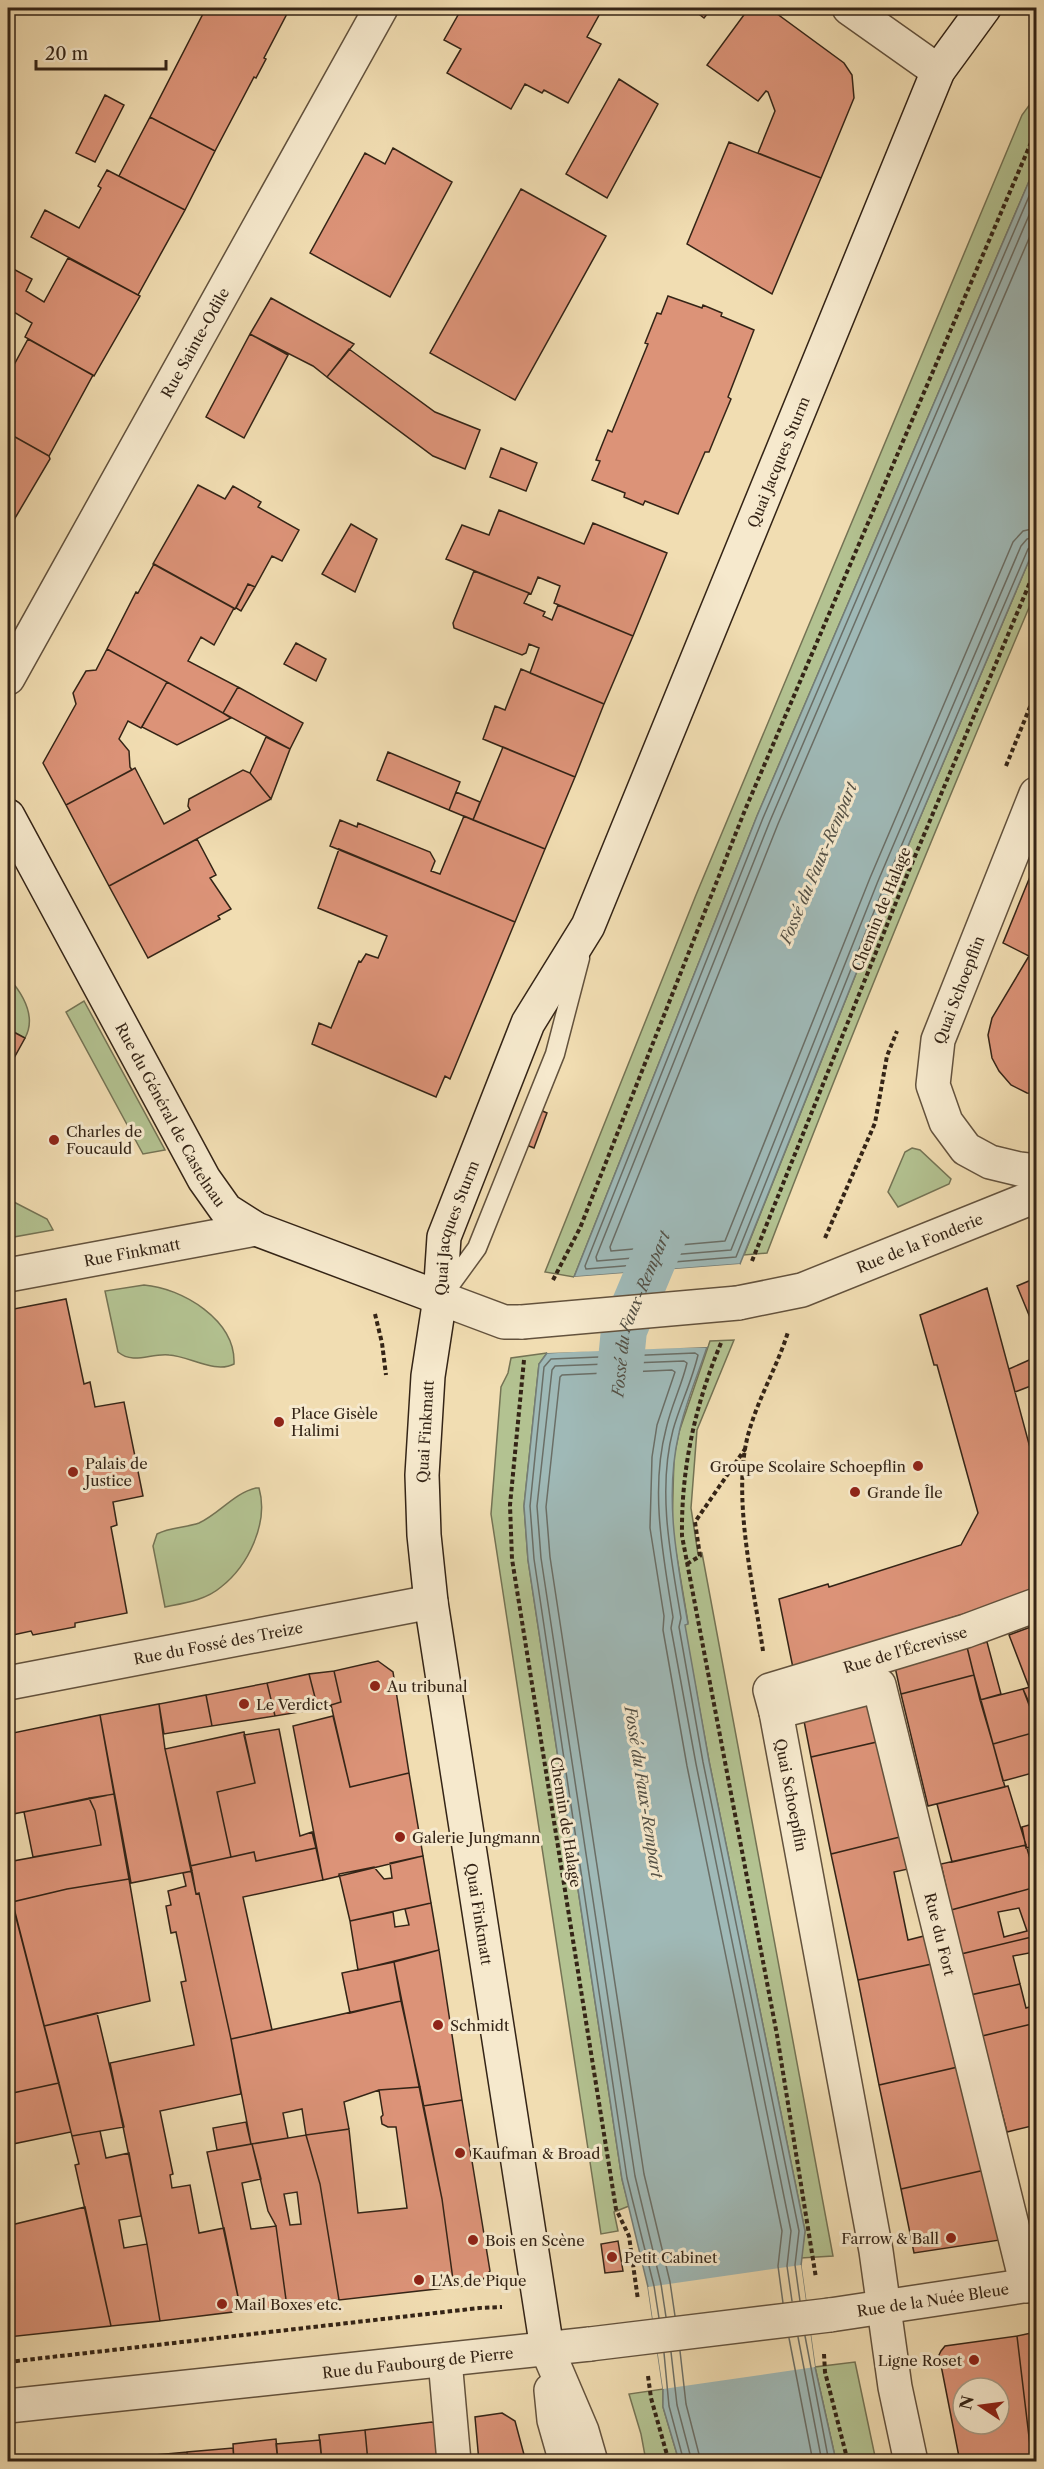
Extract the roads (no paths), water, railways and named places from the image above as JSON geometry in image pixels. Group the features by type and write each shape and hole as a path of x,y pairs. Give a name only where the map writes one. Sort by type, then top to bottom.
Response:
{"street":[{"name":"Rue Sainte-Odile","path":"8,678 381,8"},
{"path":"849,8 938,71"},
{"name":"Quai Jacques Sturm","path":"440,1298 444,1237 528,1023 588,926 938,71 984,8"},
{"name":"Quai Schoepflin","path":"1036,794 938,1040 933,1085 946,1122 966,1149 990,1162 1036,1171"},
{"name":"Rue du Général de Castelnau","path":"8,816 204,1179 226,1210 256,1229 504,1322 522,1322"},
{"name":"Rue de la Fonderie","path":"522,1322 738,1303 802,1290 1036,1196"},
{"name":"Rue Finkmatt","path":"8,1275 256,1229"},
{"name":"Quai Finkmatt","path":"440,1298 428,1376 422,1475 430,1602 547,2349"},
{"name":"Rue du Fossé des Treize","path":"8,1683 430,1602"},
{"name":"Rue de l'Écrevisse","path":"773,1701 1036,1605"},
{"name":"Rue du Fort","path":"773,1701 879,1685 1032,2285"},
{"name":"Quai Schoepflin","path":"773,1701 885,2307 896,2387 911,2462"},
{"name":"Rue de la Nuée Bleue","path":"830,2315 1032,2285"},
{"name":"Rue du Faubourg de Pierre","path":"8,2406 547,2349 830,2315"},
{"path":"547,2349 554,2420 566,2462"},
{"path":"547,2349 582,2431 591,2462"},
{"path":"445,2360 454,2462"}],"water":[{"path":"1036,165 1036,544 891,886 740,1264 574,1277 757,816"},
{"path":"707,1347 685,1411 675,1457 672,1505 676,1553 688,1624 685,1625 709,1761 805,2231 801,2266 815,2367 836,2461 679,2461 663,2407 663,2389 648,2287 622,2179 528,1560 524,1506 539,1364 547,1353 622,1348"}],"waterway":[{"name":"Fossé du Faux-Rempart","path":"616,1410 624,1330 673,1213"}],"place":[{"name":"Charles de Foucauld","path":"54,1140"},
{"name":"Place Gisèle Halimi","path":"279,1422"},
{"name":"Groupe Scolaire Schoepflin","path":"918,1466"},
{"name":"Palais de Justice","path":"73,1472"},
{"name":"Grande Île","path":"855,1492"},
{"name":"Au tribunal","path":"375,1686"},
{"name":"Le Verdict","path":"244,1704"},
{"name":"Galerie Jungmann","path":"400,1837"},
{"name":"Schmidt","path":"438,2025"},
{"name":"Kaufman & Broad","path":"460,2153"},
{"name":"Farrow & Ball","path":"951,2238"},
{"name":"Bois en Scène","path":"473,2240"},
{"name":"Petit Cabinet","path":"612,2257"},
{"name":"L'As de Pique","path":"419,2280"},
{"name":"Mail Boxes etc.","path":"222,2304"},
{"name":"Ligne Roset","path":"974,2360"}]}
